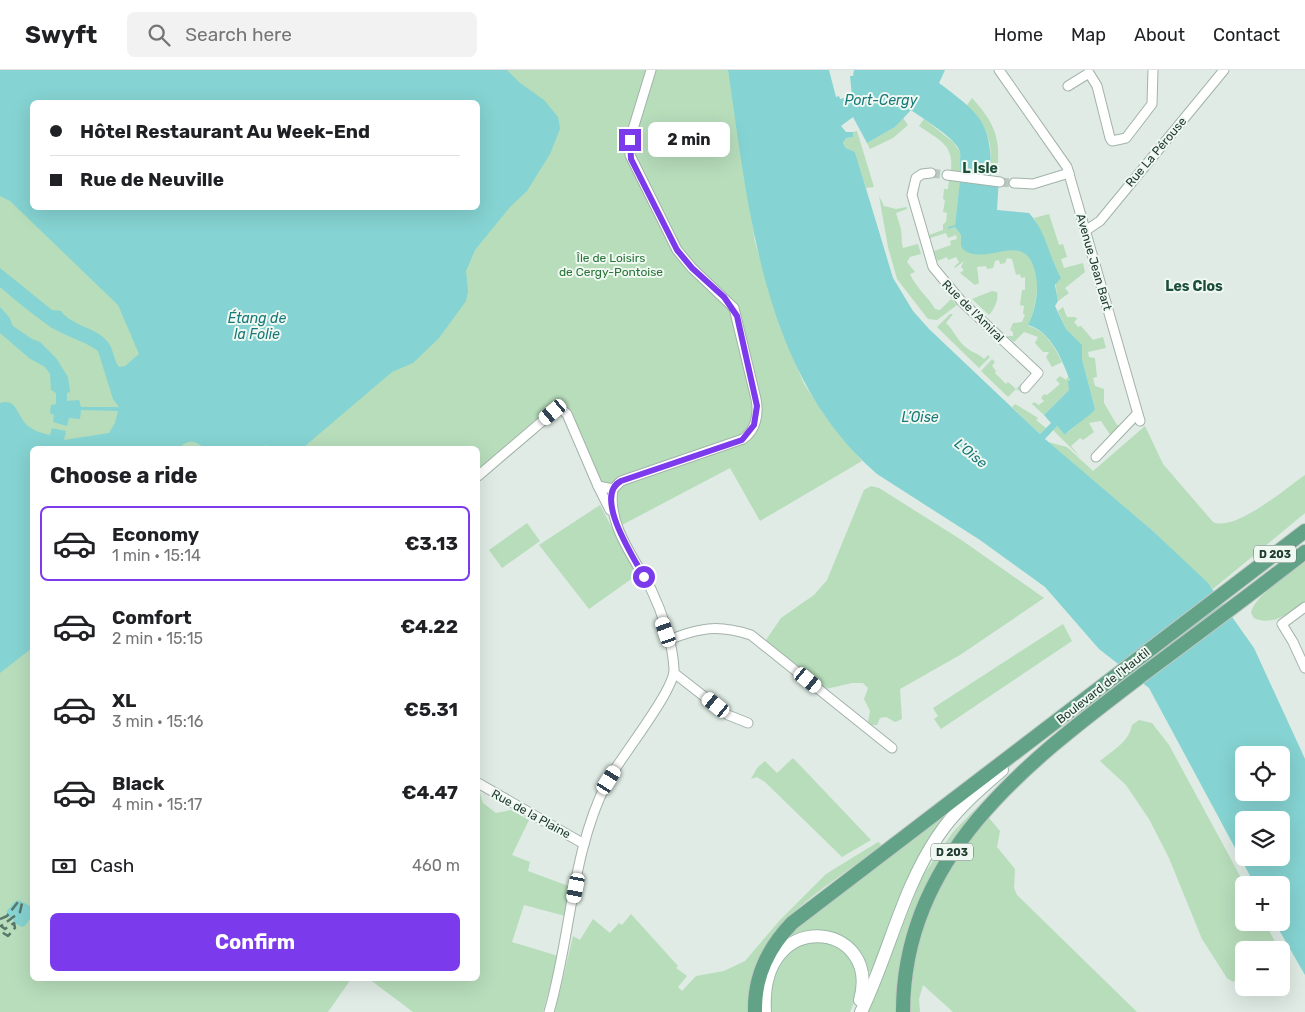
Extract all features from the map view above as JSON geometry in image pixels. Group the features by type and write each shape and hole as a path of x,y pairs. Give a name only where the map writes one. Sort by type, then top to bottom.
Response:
{"main road":[{"name":"Boulevard de l'Hautil","path":"861,1012 906,897 937,836 953,816 1043,732 1305,531"},
{"name":"Boulevard de l'Hautil","path":"923,862 962,817 1015,770 1070,731 1305,552"},
{"name":"D 203","path":"903,1012 906,973 915,933 927,899 941,870 961,839 984,810 1002,791 1070,731"},
{"path":"755,1012 757,987 764,963 776,942 792,923 1043,732"},
{"path":"765,1012 767,985 778,958 790,944 801,938 813,936 824,936 838,942 848,949 859,964 864,980 856,1012"}],"street":[{"path":"614,518 613,489 621,481 742,440 752,430 757,413 756,399 734,308 692,268 677,250 630,154 630,140 651,70"},
{"name":"Avenue Jean Bart","path":"999,70 1063,159 1069,174 1138,418 1096,457"},
{"path":"1068,86 1088,71 1097,86 1110,138 1114,141 1127,137 1152,104 1154,95 1153,70"},
{"name":"Rue La Pérouse","path":"1085,231 1100,221 1224,70"},
{"name":"Rue de l'Amiral","path":"931,173 922,174 916,178 912,195 930,260 940,277 961,300 1038,373 1025,388"},
{"path":"1014,183 1032,184 1069,174"},
{"path":"949,175 1000,182"},
{"path":"480,474 555,411 563,410 567,414 598,486 652,592 668,640 674,673 657,705 609,780 594,810 584,844 561,966 549,1012"},
{"path":"598,486 613,489"},
{"path":"1305,607 1282,624 1305,668"},
{"path":"668,640 705,628 724,628 751,634 892,748"},
{"path":"674,673 728,715 748,723"},
{"name":"Rue de la Plaine","path":"480,784 584,844"}],"green space":[{"name":"Île de Loisirs de Cergy-Pontoise","path":"0,70 728,70 755,242 781,329 804,384 826,417 862,461 760,521 730,468 620,526 591,471 564,402 544,412 480,469 480,446 30,446 30,981 350,981 328,1012 0,1012"},
{"path":"972,98 989,120 996,135 998,163 991,165 989,139 983,126 967,105"},
{"path":"903,118 908,125 893,138 870,149 867,143 895,127"},
{"path":"924,119 953,142 960,152 961,172 951,171 950,155 944,144 919,126"},
{"path":"857,131 874,187 866,188 855,152 846,148 843,143 846,138 853,137 853,132"},
{"path":"949,179 960,181 955,225 948,229 955,227 961,235 961,246 978,254 1012,249 1017,250 1026,254 1033,262 1037,283 1034,307 1028,326 1045,335 1062,362 1052,367 1046,357 1049,352 1043,352 1035,343 1038,337 1024,332 1014,342 1007,336 1013,336 1013,332 1010,330 1013,323 1022,322 1025,315 1023,314 1024,306 1020,305 1022,290 1025,290 1025,277 1021,278 1020,274 1016,275 1012,259 1007,258 1005,263 1000,264 999,260 995,261 993,268 987,269 986,266 977,267 979,283 975,285 960,273 964,270 961,267 964,261 955,268 959,262 956,257 948,260 947,257 937,261 934,251 951,245 950,241 957,239 956,235 948,238 946,233 930,238 929,235 943,230 943,224 946,222 947,213 943,212 945,200 943,199 944,189 948,189"},
{"path":"879,196 884,206 896,209 907,207 907,209 896,213 901,229 903,248 918,244 921,254 910,257 907,262 915,272 910,274 916,284 935,309 940,310 951,299 957,305 937,320 928,319 897,279 888,247"},
{"path":"1049,214 1059,245 1063,244 1067,257 1061,259 1064,268 1083,263 1085,272 1065,288 1069,293 1058,301 1054,266 1034,218"},
{"path":"992,291 997,292 997,298 989,315 972,299"},
{"path":"1063,307 1067,317 1075,317 1077,319 1074,322 1078,327 1081,326 1093,340 1103,337 1106,348 1088,352 1089,357 1095,358 1097,377 1093,378 1095,386 1104,389 1104,403 1117,425 1121,425 1111,436 1101,421 1089,423 1094,432 1083,440 1080,438 1071,446 1081,458 1053,430 1057,426 1065,435 1095,409 1082,359 1082,347 1066,329 1058,311"},
{"path":"950,314 953,314 946,323 961,342 984,359 988,355 990,357 979,368 937,327"},
{"path":"992,359 995,362 992,366 996,371 995,373 1006,384 1008,382 1016,389 1008,397 981,371"},
{"path":"1060,376 1066,380 1069,376 1069,390 1044,415 1032,404 1034,402 1039,405 1044,401 1041,398 1044,394 1047,395 1060,384 1056,380"},
{"path":"1021,384 1024,387 1020,391 1016,389"},
{"path":"1015,404 1038,418 1036,420 1046,428 1040,434 1012,407"},
{"path":"1145,426 1163,464 1213,522 1234,521 1247,515 1260,508 1305,475 1305,513 1213,589 1153,531 1048,442 1067,447 1093,471"},
{"path":"871,486 879,488 960,539 1044,598 960,655 900,689 902,719 895,722 886,717 880,718 877,725 871,725 868,722 870,711 864,699 868,688 863,683 852,683 826,689 767,643 766,640 781,618 814,595 827,580 864,490"},
{"path":"600,505 637,575 589,609 539,545"},
{"path":"527,523 540,541 502,568 489,550"},
{"path":"1305,562 1305,602 1274,620 1268,621 1254,618 1251,613 1259,599 1274,585"},
{"path":"1063,624 1072,641 941,729 934,719 938,716 933,708"},
{"path":"1139,720 1152,723 1169,745 1240,876 1235,876 1235,931 1269,931 1275,941 1235,941 1235,981 1233,982 1227,978 1202,939 1169,858 1149,819 1126,785 1100,761 1124,741 1132,725"},
{"path":"793,758 871,840 842,857 765,782 757,777 751,779 757,768 765,761 777,773"},
{"path":"480,793 483,803 496,813 511,810 529,820 512,855 530,862 528,871 571,887 565,916 524,905 512,942 558,956 543,1012 413,1012 372,981 480,981"},
{"path":"990,794 947,851 898,1012 868,1012 922,877 953,832"},
{"path":"954,805 872,971 867,972 860,958 814,931 798,935 782,945 794,928"},
{"path":"989,818 1000,831 997,847 1015,869 1014,888 1017,895 1137,1012 953,1012 923,985 919,999 920,1012 911,1012 916,955 920,936 933,900 954,860"},
{"path":"878,842 881,844 879,848 794,912 767,943 757,965 751,1012 555,1012 573,936 580,940 593,919 610,933 619,923 622,925 631,914 678,966 676,968 687,976 678,987 682,991 696,976 724,971 745,961 780,920 826,874"},
{"path":"824,941 842,949 848,955 856,971 856,996 850,1012 769,1012 776,974 784,956 797,945"}],"water":[{"name":"Étang de la Folie","path":"0,70 507,70 520,83 544,100 558,117 560,129 550,154 527,191 510,207 475,250 466,271 468,291 466,301 439,338 413,363 392,372 305,446 201,446 195,442 188,442 182,446 30,446 30,650 0,673 0,403 5,402 13,405 25,423 36,431 50,435 52,428 66,431 64,440 109,433 115,423 118,411 81,410 80,419 69,418 67,426 53,422 54,415 50,413 51,405 56,404 56,393 51,390 50,374 45,367 29,358 0,333 0,307 9,317 13,326 40,342 56,358 68,377 70,392 67,393 67,401 79,400 81,407 119,407 113,399 98,351 49,326 0,287 0,268 52,310 61,311 71,320 102,336 109,344 119,367 125,366 139,354 118,305 10,201 0,196"},
{"name":"L’Oise","path":"728,70 829,70 836,97 839,96 840,99 852,96 850,76 853,76 854,70 945,70 939,83 965,103 981,121 989,143 991,176 999,177 997,210 1029,213 1043,236 1061,278 1055,285 1058,301 1055,306 1066,329 1082,345 1082,359 1095,409 1065,435 1057,426 1045,439 1153,531 1208,583 1254,648 1305,759 1305,975 1290,949 1290,941 1285,941 1280,931 1290,931 1290,876 1250,876 1245,866 1290,866 1290,811 1235,811 1235,848 1149,688 1099,649 1045,587 980,540 877,474 838,434 808,389 785,340 767,287 754,233","holes":["911,110 953,141 960,152 961,172 964,170 966,173 965,181 962,183 960,180 955,225 948,227 948,229 955,227 961,235 961,246 972,254 1015,250 1024,253 1031,261 1036,276 1037,295 1033,314 1028,325 1043,333 1055,347 1070,380 1068,381 1069,390 1044,415 1051,423 1040,434 929,329 913,311 893,278 855,152 846,148 843,143 846,138 853,137 853,132 846,132 841,126 853,117 867,143 895,127"]}],"waterway":[{"path":"18,905 30,911 22,922 18,920 21,914 18,911 11,913 18,905"}],"tunnel":[{"path":"931,173 947,175"},
{"path":"1000,182 1014,183"}],"railway":[{"path":"0,919 7,916 18,902 22,903 20,912 1,926 5,929 14,923 15,928 8,936 0,931"}],"district":[{"name":"L Isle","path":"980,168"},
{"name":"Les Clos","path":"1194,286"}],"route":[{"path":"630,140 631,159 677,250 692,268 734,308 757,406 754,425 742,440 618,482 615,485 611,503 614,518 644,577"}],"water label":[{"name":"Port-Cergy","path":"881,100"},
{"name":"L'Oise","path":"971,453"}]}
